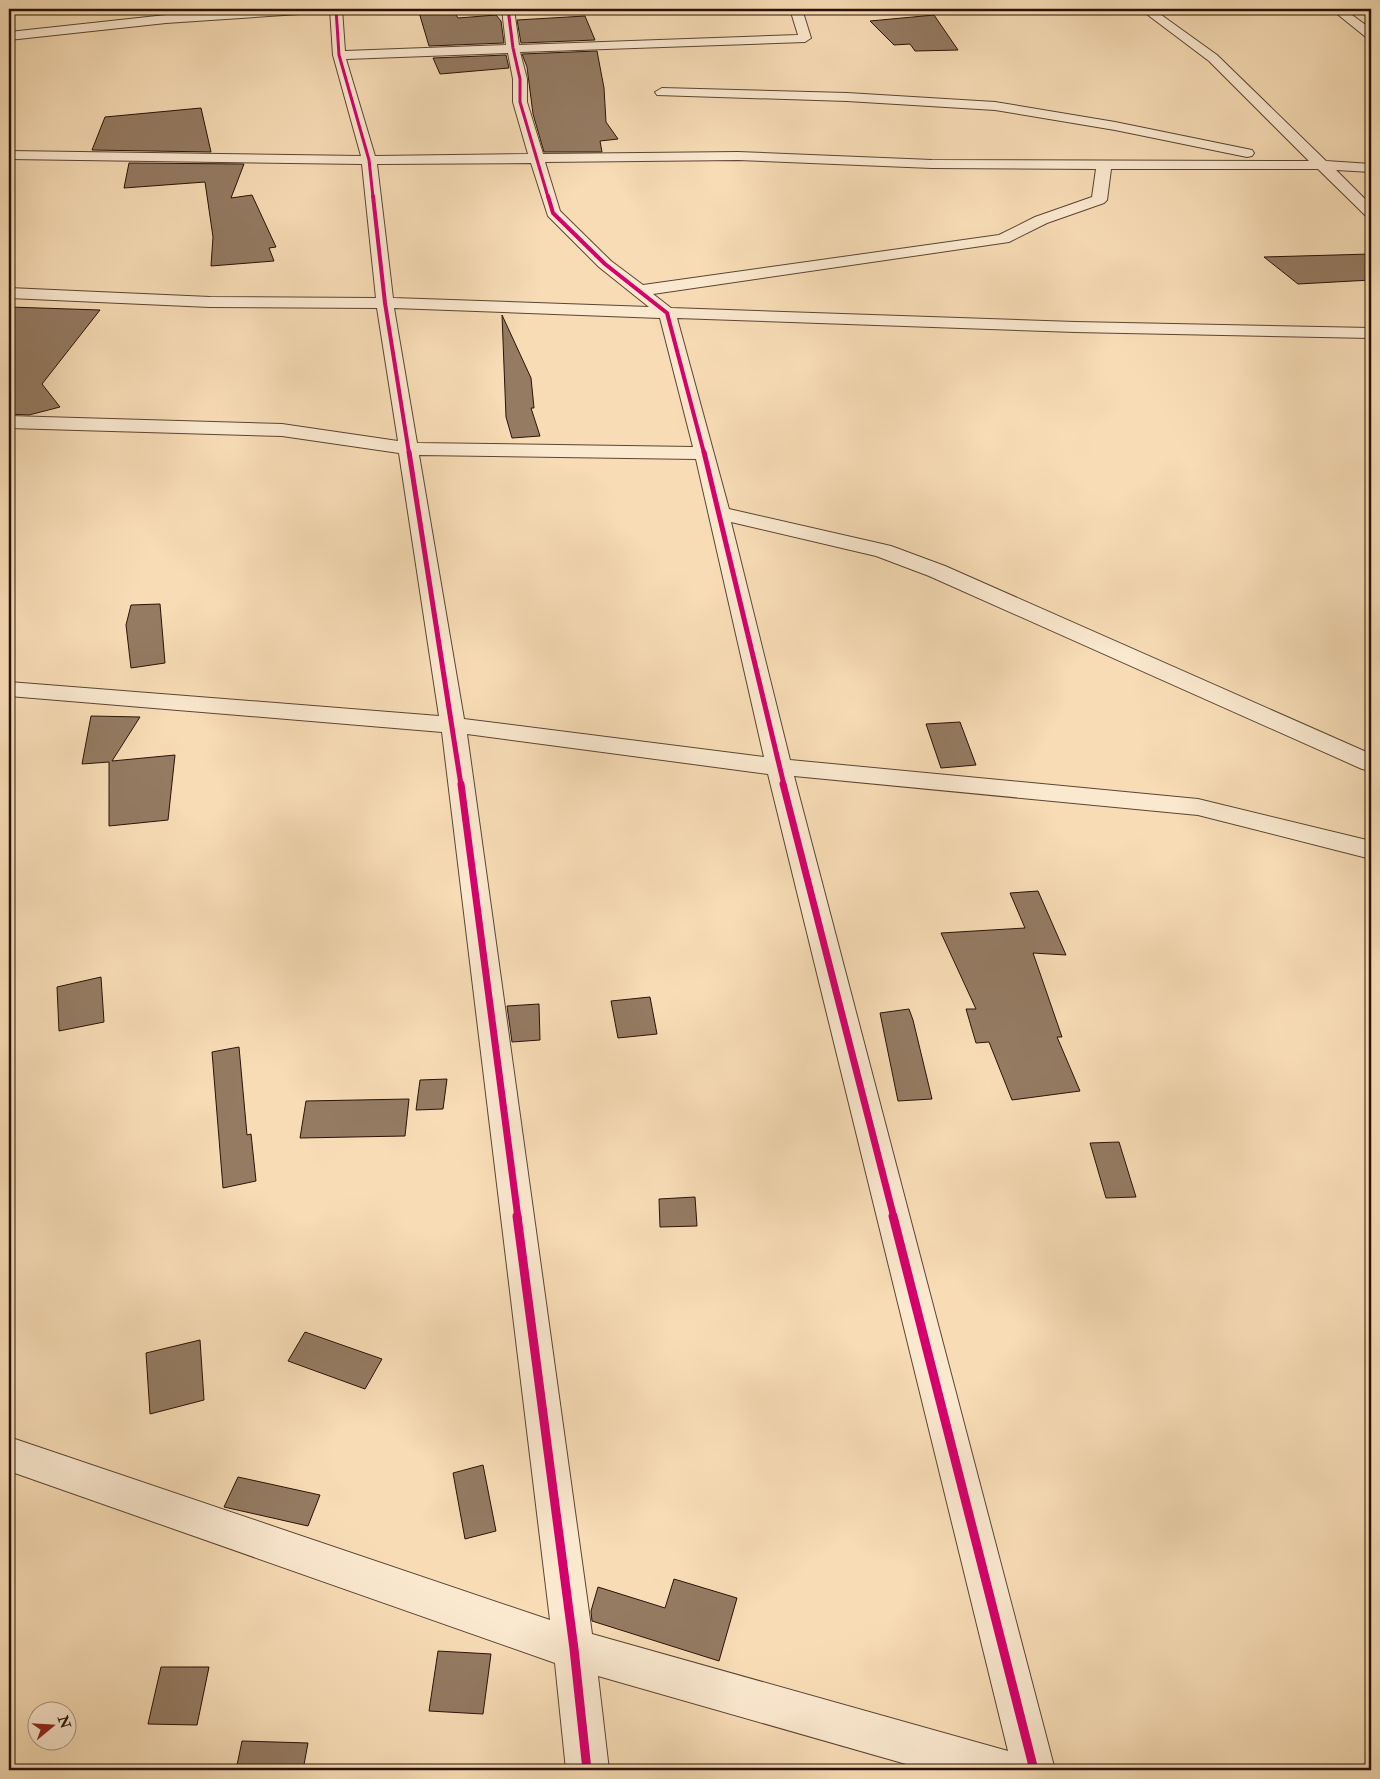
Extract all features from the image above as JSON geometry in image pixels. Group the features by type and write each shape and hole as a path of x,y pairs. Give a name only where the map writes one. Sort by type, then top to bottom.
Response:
{"street":[{"path":"9,36 166,19 314,9"},
{"path":"336,9 339,55 369,160 386,303 453,725 574,1649 587,1770"},
{"path":"508,9 512,48 520,79 520,102 553,212 605,264 667,313 705,453 779,767 1034,1770"},
{"path":"339,55 805,38 796,9"},
{"path":"1146,9 1213,58 1371,213"},
{"path":"1337,9 1371,35"},
{"path":"662,92 847,97 995,106 1115,126 1305,165"},
{"path":"9,155 369,160 738,156 932,164 1323,165 1371,168"},
{"path":"639,291 1003,239 1041,220 1099,200 1104,164"},
{"path":"9,293 210,302 386,303 1074,327 1371,333"},
{"path":"9,422 282,430 409,448 705,453"},
{"path":"720,513 883,551 936,571 1371,762"},
{"path":"9,689 453,725 779,767 1198,807 1371,850"},
{"path":"9,1454 574,1649 1002,1770"}],"building":[{"path":"418,9 452,9 458,18 496,15 501,21 504,43 429,46"},
{"path":"934,15 958,50 915,51 910,44 894,45 870,21"},
{"path":"585,16 595,40 521,43 517,20"},
{"path":"597,51 604,88 606,122 618,139 600,141 602,152 544,152 533,114 527,67 522,54"},
{"path":"506,55 509,68 440,74 433,58"},
{"path":"201,108 211,152 92,150 105,117"},
{"path":"129,163 244,164 231,198 252,195 276,247 269,248 274,261 211,266 213,237 205,182 124,188"},
{"path":"1371,254 1371,280 1298,284 1264,257"},
{"path":"9,307 100,310 42,384 60,407 29,415 9,414"},
{"path":"502,315 531,378 534,408 531,408 540,436 512,438 506,417"},
{"path":"160,604 165,663 131,668 126,625 131,605"},
{"path":"91,716 140,717 112,761 175,755 168,820 109,826 109,762 82,764"},
{"path":"960,722 976,765 941,768 926,724"},
{"path":"1038,891 1066,955 1033,953 1062,1037 1057,1037 1080,1091 1012,1100 989,1042 976,1043 966,1009 976,1009 941,933 1025,928 1010,893"},
{"path":"101,977 104,1022 59,1031 57,987"},
{"path":"650,997 657,1034 618,1038 611,1001"},
{"path":"539,1004 540,1040 512,1042 507,1006"},
{"path":"909,1009 932,1099 898,1101 880,1013"},
{"path":"239,1047 247,1135 251,1134 256,1181 223,1188 212,1052"},
{"path":"447,1079 443,1109 416,1110 420,1080"},
{"path":"409,1099 405,1136 300,1138 306,1101"},
{"path":"1119,1142 1136,1197 1106,1198 1090,1143"},
{"path":"695,1197 697,1226 660,1227 659,1199"},
{"path":"305,1332 382,1359 365,1389 288,1361"},
{"path":"200,1340 204,1400 150,1414 146,1353"},
{"path":"483,1465 496,1531 465,1539 453,1473"},
{"path":"238,1477 320,1495 308,1526 224,1507"},
{"path":"674,1579 737,1598 719,1661 592,1621 591,1611 598,1587 665,1608"},
{"path":"438,1651 491,1654 483,1714 429,1711"},
{"path":"161,1667 209,1667 197,1725 148,1724"},
{"path":"242,1741 308,1743 303,1770 236,1770"}],"cycle path":[{"path":"336,9 339,55 369,160 385,303 453,725 574,1649 587,1770"},
{"path":"508,9 513,48 520,79 520,102 553,213 605,264 667,313 672,328 720,513 722,531 779,767 1034,1770"}]}
